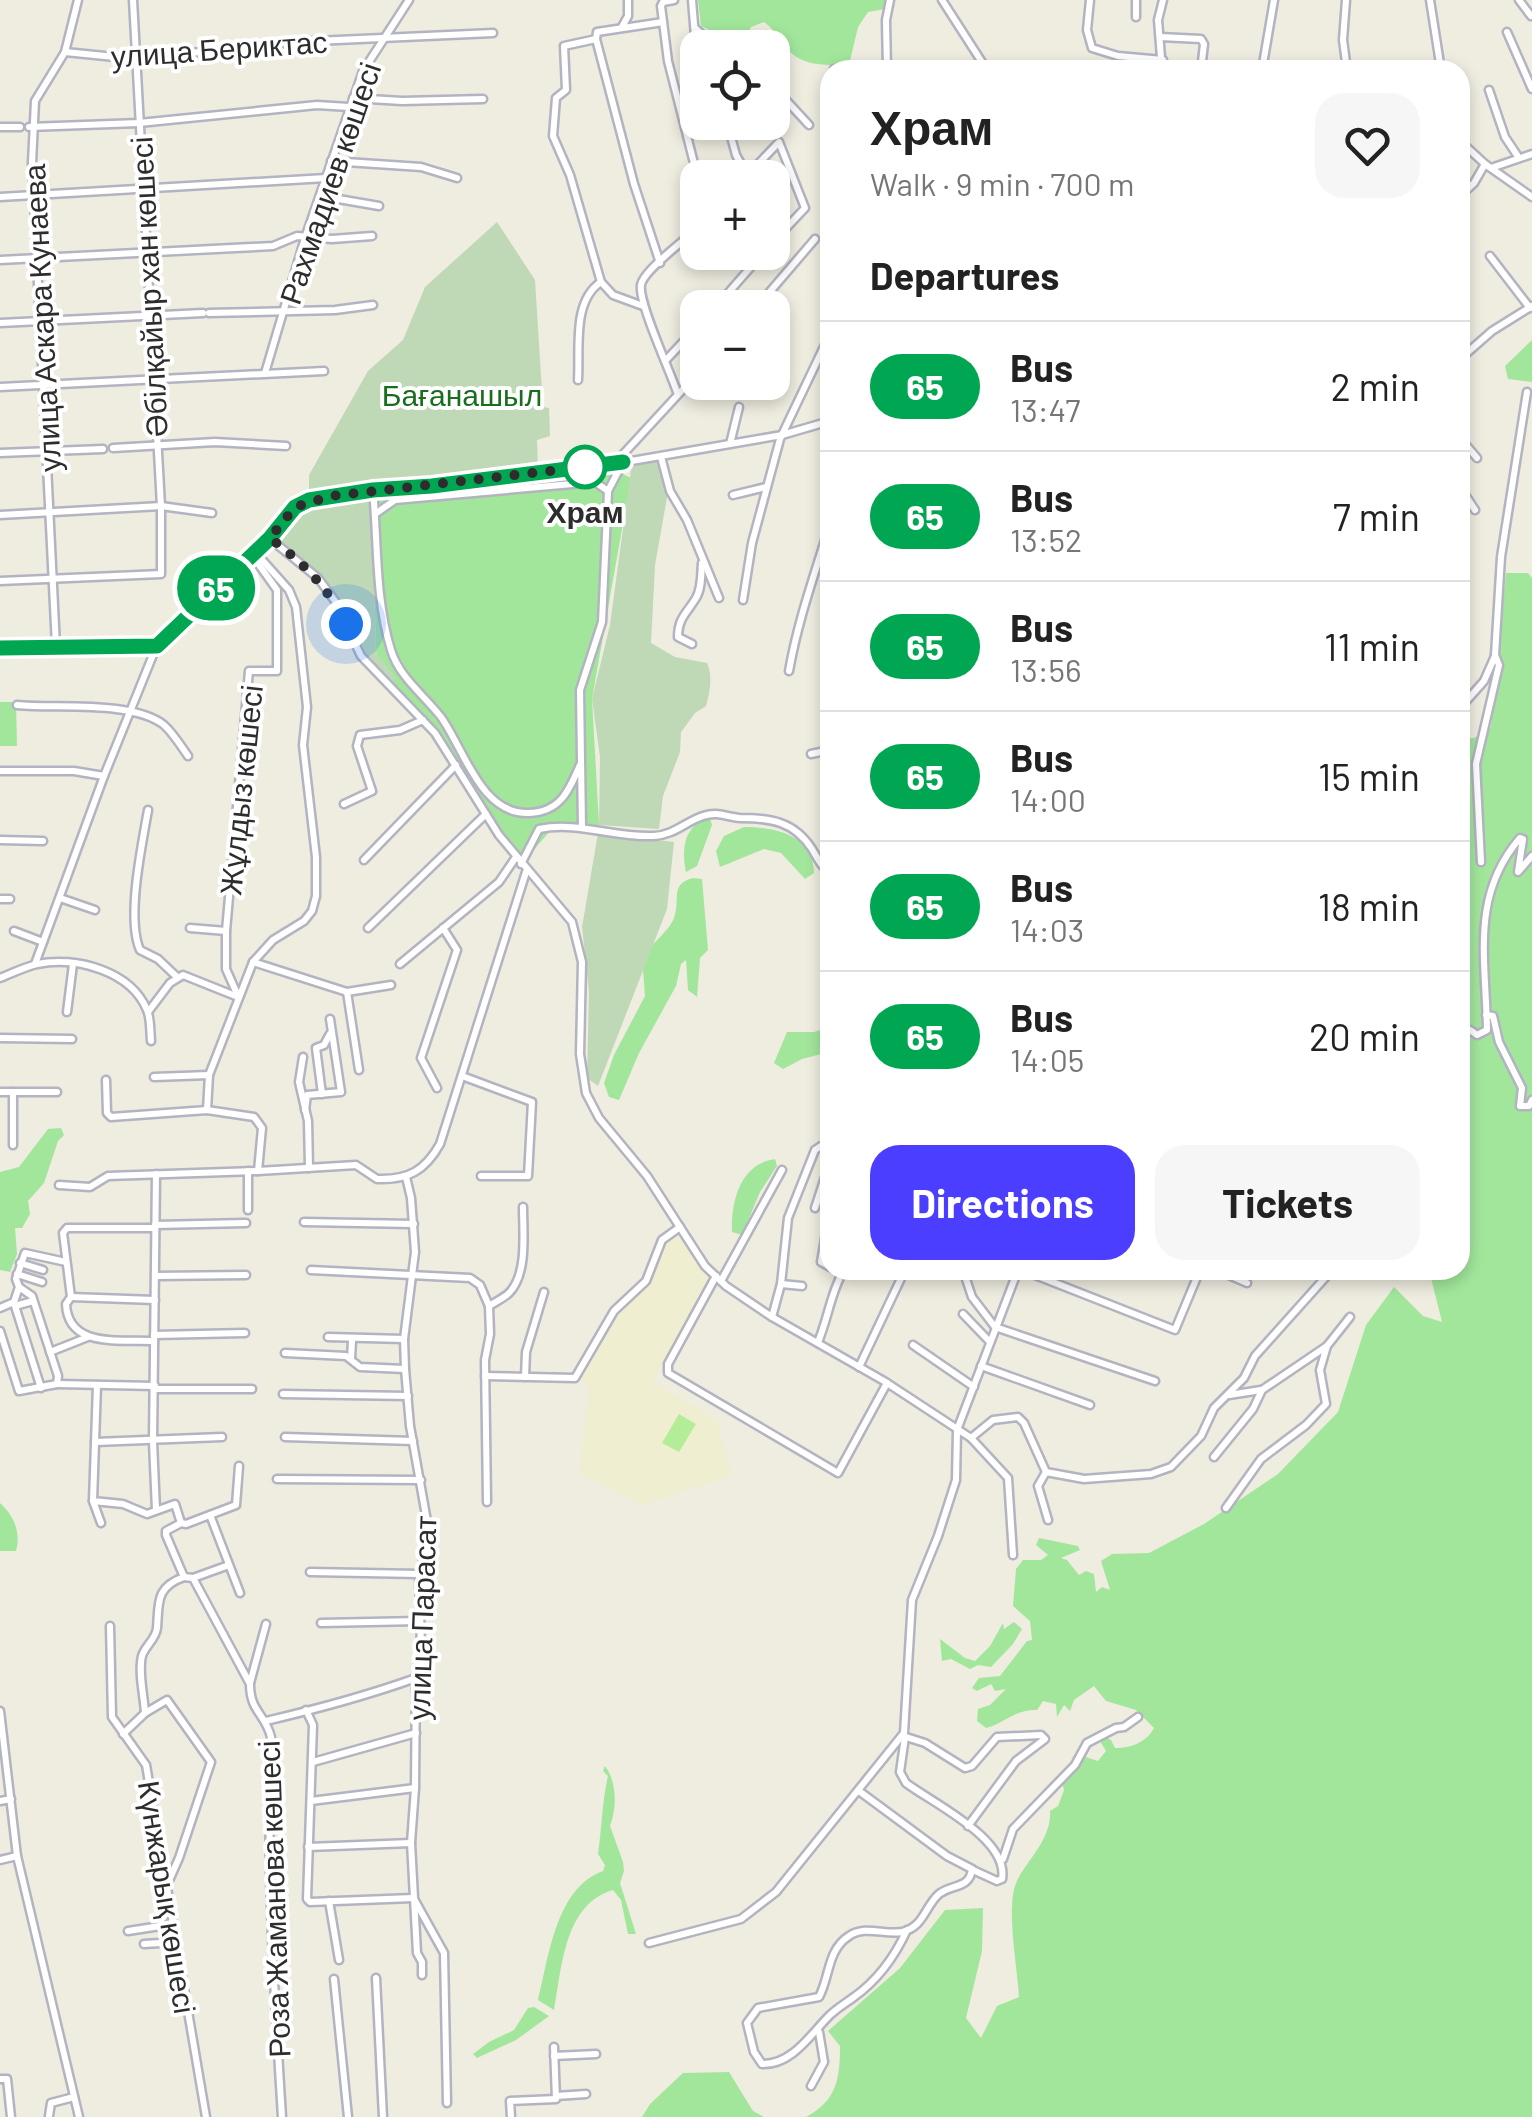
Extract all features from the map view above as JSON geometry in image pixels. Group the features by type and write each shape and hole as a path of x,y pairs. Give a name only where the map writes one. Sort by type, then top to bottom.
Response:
{"street":[{"name":"улица Аскара Кунаева","path":"56,646 28,127 35,101 65,52 78,0"},
{"name":"Әбілқайыр хан көшесі","path":"54,578 161,574 162,506 134,0"},
{"name":"Рахмадиев көшесі","path":"265,373 352,98 363,71 409,0"},
{"path":"621,28 628,16 628,0"},
{"path":"674,0 661,6 668,61 693,160"},
{"path":"692,0 694,30"},
{"path":"888,60 886,20 890,0"},
{"path":"942,0 981,60"},
{"path":"1090,0 1087,30 1092,48 1118,56 1163,60 1158,16 1163,0"},
{"path":"1136,0 1136,18"},
{"path":"1264,60 1274,0"},
{"path":"1346,0 1346,60"},
{"path":"1430,0 1440,60"},
{"path":"1519,0 1531,16"},
{"path":"660,263 634,184 596,39 597,32 663,22"},
{"path":"694,27 697,30"},
{"path":"1507,32 1532,88"},
{"name":"улица Бериктас","path":"65,52 135,58 293,42 494,33"},
{"path":"1160,37 1201,38 1202,60"},
{"path":"596,39 568,44 562,49 566,90 556,98 554,136 570,175 602,282 613,295 643,306"},
{"path":"1490,90 1505,137 1518,158"},
{"path":"352,98 483,99"},
{"path":"0,128 139,123 317,105 349,107"},
{"path":"790,105 809,125"},
{"path":"762,160 779,142 786,160"},
{"path":"1470,150 1532,198"},
{"path":"1470,187 1487,166 1532,154"},
{"path":"331,161 422,167 458,178"},
{"path":"790,169 806,208 790,224"},
{"path":"0,197 326,178"},
{"path":"320,196 379,206"},
{"path":"0,260 273,246 291,236 372,236"},
{"path":"772,290 816,239"},
{"path":"677,392 643,306 641,285 680,245"},
{"path":"1470,350 1531,307 1490,256"},
{"path":"731,290 748,270"},
{"path":"578,380 582,311 590,290 602,282"},
{"path":"0,323 335,310 373,305"},
{"path":"666,360 680,345"},
{"path":"743,600 750,552 782,435 820,355"},
{"path":"0,387 324,371"},
{"path":"582,828 580,690 602,622 608,491 618,463 680,389"},
{"path":"1470,697 1484,681 1495,655 1501,556 1526,392"},
{"path":"730,444 738,407"},
{"path":"35,964 157,646 270,538 295,507 309,500 373,490 660,457 820,425"},
{"path":"113,448 215,442 286,446"},
{"path":"0,454 103,448"},
{"path":"1470,450 1477,458"},
{"path":"660,457 670,490 718,598"},
{"path":"376,514 395,500 430,496 594,482 608,491"},
{"path":"733,495 766,487"},
{"path":"373,490 378,584 391,650 401,671 441,717 489,795 508,811 549,810 562,802 580,765"},
{"path":"1470,502 1475,510"},
{"path":"0,515 162,506 212,513"},
{"path":"270,538 318,578 335,602 362,656 423,720 521,864 565,912 577,935 582,976 580,1054 586,1093 599,1118 646,1176 705,1266 772,1317 887,1383 970,1438 1010,1482 1013,1555"},
{"path":"206,1110 208,1076 253,962 273,940 304,922 312,911 317,884 303,746 307,707 296,607 289,590 253,554"},
{"name":"Жұлдыз көшесі","path":"238,998 226,968 226,931 249,671 277,671 277,590 253,554"},
{"path":"789,671 801,613 820,558"},
{"path":"692,644 677,633 682,614 695,600 700,587 702,562"},
{"path":"0,581 54,578"},
{"path":"0,648 157,646"},
{"path":"1481,862 1476,764 1499,665 1495,655"},
{"path":"17,705 146,715 166,728 188,756"},
{"path":"344,804 372,791 358,746 360,735 400,730 423,720"},
{"path":"811,754 820,752"},
{"path":"364,860 456,765"},
{"path":"0,770 74,771 104,776"},
{"path":"148,810 137,872 136,938 140,950 177,976 190,976 238,998"},
{"path":"59,1185 90,1187 108,1176 356,1165 377,1179 406,1177 425,1167 440,1144 521,864 540,829 582,828 650,836 666,835 718,812 737,818 752,816 794,828 820,864"},
{"path":"368,928 486,814"},
{"path":"1470,1032 1483,1035 1487,1030 1484,925 1492,879 1504,855 1520,838 1523,839 1518,872 1532,856"},
{"path":"0,840 43,841"},
{"path":"400,964 521,864"},
{"path":"60,898 95,910"},
{"path":"0,899 10,899"},
{"path":"190,928 226,931"},
{"path":"437,1088 421,1058 457,950 443,928"},
{"path":"14,930 43,942"},
{"path":"253,962 346,992 390,985"},
{"path":"0,978 35,964 73,964 124,979 148,1012 151,1042"},
{"path":"67,1012 73,964"},
{"path":"148,1012 177,976"},
{"path":"346,992 359,1070"},
{"path":"1486,1015 1493,1016 1499,1042 1522,1088 1520,1106 1528,1106 1532,1100"},
{"path":"309,1168 306,1096 341,1092 330,1019"},
{"path":"322,1094 316,1048 324,1044 330,1032"},
{"path":"0,1038 72,1040"},
{"path":"304,1057 298,1082 305,1110"},
{"path":"154,1077 208,1076"},
{"path":"462,1076 530,1100 528,1176 481,1176"},
{"path":"106,1080 107,1113 111,1117 206,1110 254,1117 261,1125 258,1171"},
{"path":"0,1092 56,1092"},
{"path":"13,1092 13,1144"},
{"path":"772,1317 781,1284 792,1206 815,1150 820,1147"},
{"path":"782,1170 668,1364 668,1374 838,1473 887,1383"},
{"path":"248,1171 248,1210"},
{"path":"156,1174 156,1510"},
{"name":"улица Парасат","path":"406,1177 414,1224 414,1274 404,1338 405,1369 430,1538 419,1574 421,1648 416,1678 411,1842 417,1953 422,1975"},
{"path":"815,1208 820,1193"},
{"path":"489,1306 511,1292 518,1276 523,1249 523,1207"},
{"path":"304,1222 414,1224"},
{"path":"88,1338 68,1320 66,1304 71,1297 63,1233 67,1228 246,1223"},
{"path":"485,1376 575,1378 614,1310 646,1281 662,1240 680,1226"},
{"path":"57,1384 58,1376 33,1301 29,1292 15,1282 27,1252 66,1262"},
{"path":"20,1263 43,1270"},
{"path":"311,1270 477,1280 489,1306 486,1502"},
{"path":"17,1274 42,1282"},
{"path":"155,1276 246,1275"},
{"path":"818,1342 837,1280"},
{"path":"860,1368 900,1280"},
{"path":"966,1280 972,1297 995,1327 1155,1381"},
{"path":"1002,1860 986,1840 906,1783 900,1772 909,1612 956,1480 956,1430 1016,1280"},
{"path":"1046,1280 1175,1330 1196,1280"},
{"path":"1241,1280 1248,1283"},
{"path":"1046,1472 1084,1480 1162,1472 1194,1444 1214,1408 1244,1378 1255,1356 1323,1280"},
{"path":"781,1284 802,1286"},
{"path":"0,1308 14,1302 20,1287"},
{"path":"526,1377 526,1352 544,1292"},
{"path":"71,1297 155,1300"},
{"path":"33,1301 15,1306 41,1388"},
{"path":"964,1314 990,1342"},
{"path":"1228,1396 1262,1390 1327,1346 1350,1317"},
{"path":"0,1332 17,1388 22,1392 57,1384 252,1389"},
{"path":"50,1352 88,1338 246,1334"},
{"path":"328,1337 404,1338"},
{"path":"350,1358 352,1341"},
{"path":"913,1345 974,1387"},
{"path":"1226,1508 1261,1459 1306,1426 1326,1404 1320,1370 1327,1346"},
{"path":"285,1352 350,1358 360,1367 405,1369"},
{"path":"981,1366 1090,1405"},
{"path":"98,1386 93,1501 101,1523"},
{"path":"1214,1457 1253,1408 1262,1390"},
{"path":"283,1394 408,1396"},
{"path":"970,1438 994,1420 1018,1416 1046,1472"},
{"path":"95,1442 222,1437"},
{"path":"285,1437 413,1441"},
{"path":"184,1577 166,1530 239,1502 239,1466"},
{"path":"1046,1472 1038,1486 1048,1520"},
{"path":"277,1479 422,1480"},
{"path":"93,1501 123,1504 146,1514 175,1504 181,1523"},
{"path":"210,1515 240,1593"},
{"path":"145,1713 142,1656 158,1630 159,1598 173,1580 193,1578 229,1565"},
{"path":"310,1572 419,1574"},
{"name":"Роза Жаманова көшесі","path":"193,1578 250,1684 254,1709 266,1721 271,1736 269,1912 282,2117"},
{"path":"321,1623 419,1621"},
{"path":"250,1684 266,1624"},
{"name":"Күнжарық көшесі","path":"110,1626 112,1717 146,1765 206,2117"},
{"path":"266,1721 342,1704 416,1678"},
{"path":"123,1734 145,1713 167,1700 211,1762 166,1885"},
{"path":"306,1710 313,1726 307,1899 310,1902 413,1898 444,1953 447,2102"},
{"path":"0,1711 17,1856 79,2117"},
{"path":"859,1790 947,1856 997,1881 1002,1879 1002,1860 1013,1828 1074,1765 1087,1743 1124,1727 1138,1716"},
{"path":"313,1762 416,1733"},
{"path":"649,1943 754,1912 776,1892 904,1735"},
{"path":"904,1735 965,1768 972,1766 996,1737 1041,1735 1046,1740 1016,1761 968,1826"},
{"path":"311,1802 415,1788"},
{"path":"0,1801 11,1799"},
{"path":"308,1847 411,1842"},
{"path":"0,1860 17,1856"},
{"path":"907,1930 853,1933 835,1951 819,1997 764,2006 751,2014 748,2023 754,2052 762,2064 786,2056 820,2029 836,2009 872,1981 896,1953 907,1930 926,1915 937,1896 962,1886 974,1870"},
{"path":"329,1901 339,1960"},
{"path":"128,1931 172,1924"},
{"path":"144,1944 176,1942"},
{"path":"334,1978 348,2117"},
{"path":"376,1978 384,2117"},
{"path":"811,2086 824,2062 820,2029"},
{"path":"556,2096 554,2051 596,2054"},
{"path":"0,2078 8,2079 11,2117"},
{"path":"511,2117 510,2101 586,2094"},
{"path":"48,2116 52,2103 74,2097"}],"shaded area":[{"path":"678,1232 709,1277 653,1382 716,1419 733,1476 642,1505 579,1473 589,1388 582,1373 616,1313 649,1282 665,1241"}],"green space":[{"path":"698,0 887,0 885,9 868,12 858,27 850,60 820,60 820,64 800,59 790,51 790,30 772,30 764,22 750,30 709,30 701,26"},
{"name":"Бағанашыл","path":"497,222 535,280 543,407 549,408 550,436 537,440 538,468 309,501 309,475 368,371 403,340 425,287"},
{"path":"1532,340 1532,382 1508,379 1505,366"},
{"path":"657,460 668,492 655,565 651,643 675,657 707,663 710,689 706,706 695,713 681,732 680,752 663,796 659,829 599,825 600,757 592,699 610,625 632,462"},
{"path":"621,473 631,478 592,699 599,825 552,829 521,864 457,760 405,703 376,652 372,499"},
{"path":"372,499 376,652 396,678 384,683 351,635 332,587 279,540 308,509 329,502"},
{"path":"1506,573 1528,573 1532,578 1532,2117 806,2117 835,2088 840,2046 828,2031 900,1968 945,1910 983,1908 982,1951 966,2018 981,2038 997,2006 1019,1997 1012,1907 1015,1885 1040,1846 1050,1811 1058,1806 1064,1790 1062,1783 1083,1756 1098,1761 1106,1751 1100,1741 1104,1736 1115,1748 1126,1747 1142,1741 1154,1728 1136,1710 1106,1701 1094,1686 1074,1700 1070,1711 1064,1705 1057,1717 1056,1704 1043,1701 1037,1710 1022,1712 986,1728 977,1721 978,1709 990,1705 1006,1689 995,1691 991,1684 977,1691 972,1688 979,1678 1000,1676 1027,1641 1032,1640 1030,1621 1013,1606 1016,1569 1023,1560 1041,1560 1048,1555 1036,1545 1039,1538 1078,1546 1080,1550 1061,1558 1079,1575 1086,1571 1094,1574 1096,1592 1102,1587 1110,1590 1101,1561 1112,1554 1149,1553 1204,1524 1278,1474 1338,1412 1366,1325 1394,1287 1423,1316 1442,1322 1432,1280 1470,1280 1470,738 1491,727"},
{"path":"0,702 16,702 17,746 0,746"},
{"path":"710,818 712,825 697,866 686,872 686,839 695,826"},
{"path":"744,827 791,836 807,850 814,873 805,879 781,853 764,849 720,867 716,851 724,836"},
{"path":"598,833 674,842 667,909 598,1086 587,1078 589,992 582,927"},
{"path":"693,878 702,879 708,950 700,958 697,997 688,990 686,960 619,1100 609,1097 604,1083 645,996 642,956 672,923 678,889"},
{"path":"820,1030 820,1054 783,1069 774,1063 787,1032"},
{"path":"61,1128 64,1135 58,1141 44,1183 28,1201 30,1214 22,1228 15,1228 17,1254 10,1272 0,1270 0,1172 19,1167 48,1129"},
{"path":"775,1159 777,1166 760,1192 742,1235 732,1232 733,1208 740,1186 753,1168"},
{"path":"679,1414 696,1424 679,1452 662,1443"},
{"path":"0,1503 15,1525 16,1551 0,1551"},
{"path":"1014,1622 1022,1629 991,1667 978,1665 970,1669 951,1659 942,1661 940,1639 975,1661 990,1646 1003,1623 1004,1629"},
{"path":"605,1766 614,1787 610,1826 623,1862 620,1883 636,1934 628,1934 621,1900 613,1890 584,1909 568,1940 554,2010 538,2000 557,1925 575,1892 603,1871 605,1865 598,1854 608,1776 603,1771"},
{"path":"534,2007 549,2016 516,2040 477,2058 473,2054 514,2030 528,2008"},
{"path":"729,2072 753,2111 764,2117 642,2117 650,2104 683,2073"}],"bus line":[{"name":"65","path":"0,648 157,646 270,538 295,507 309,500 623,462"}],"place":[{"name":"Храм","path":"585,467"}],"route":[{"path":"346,624 318,578 270,538 295,507 309,500 373,490 594,466 585,467"}]}
